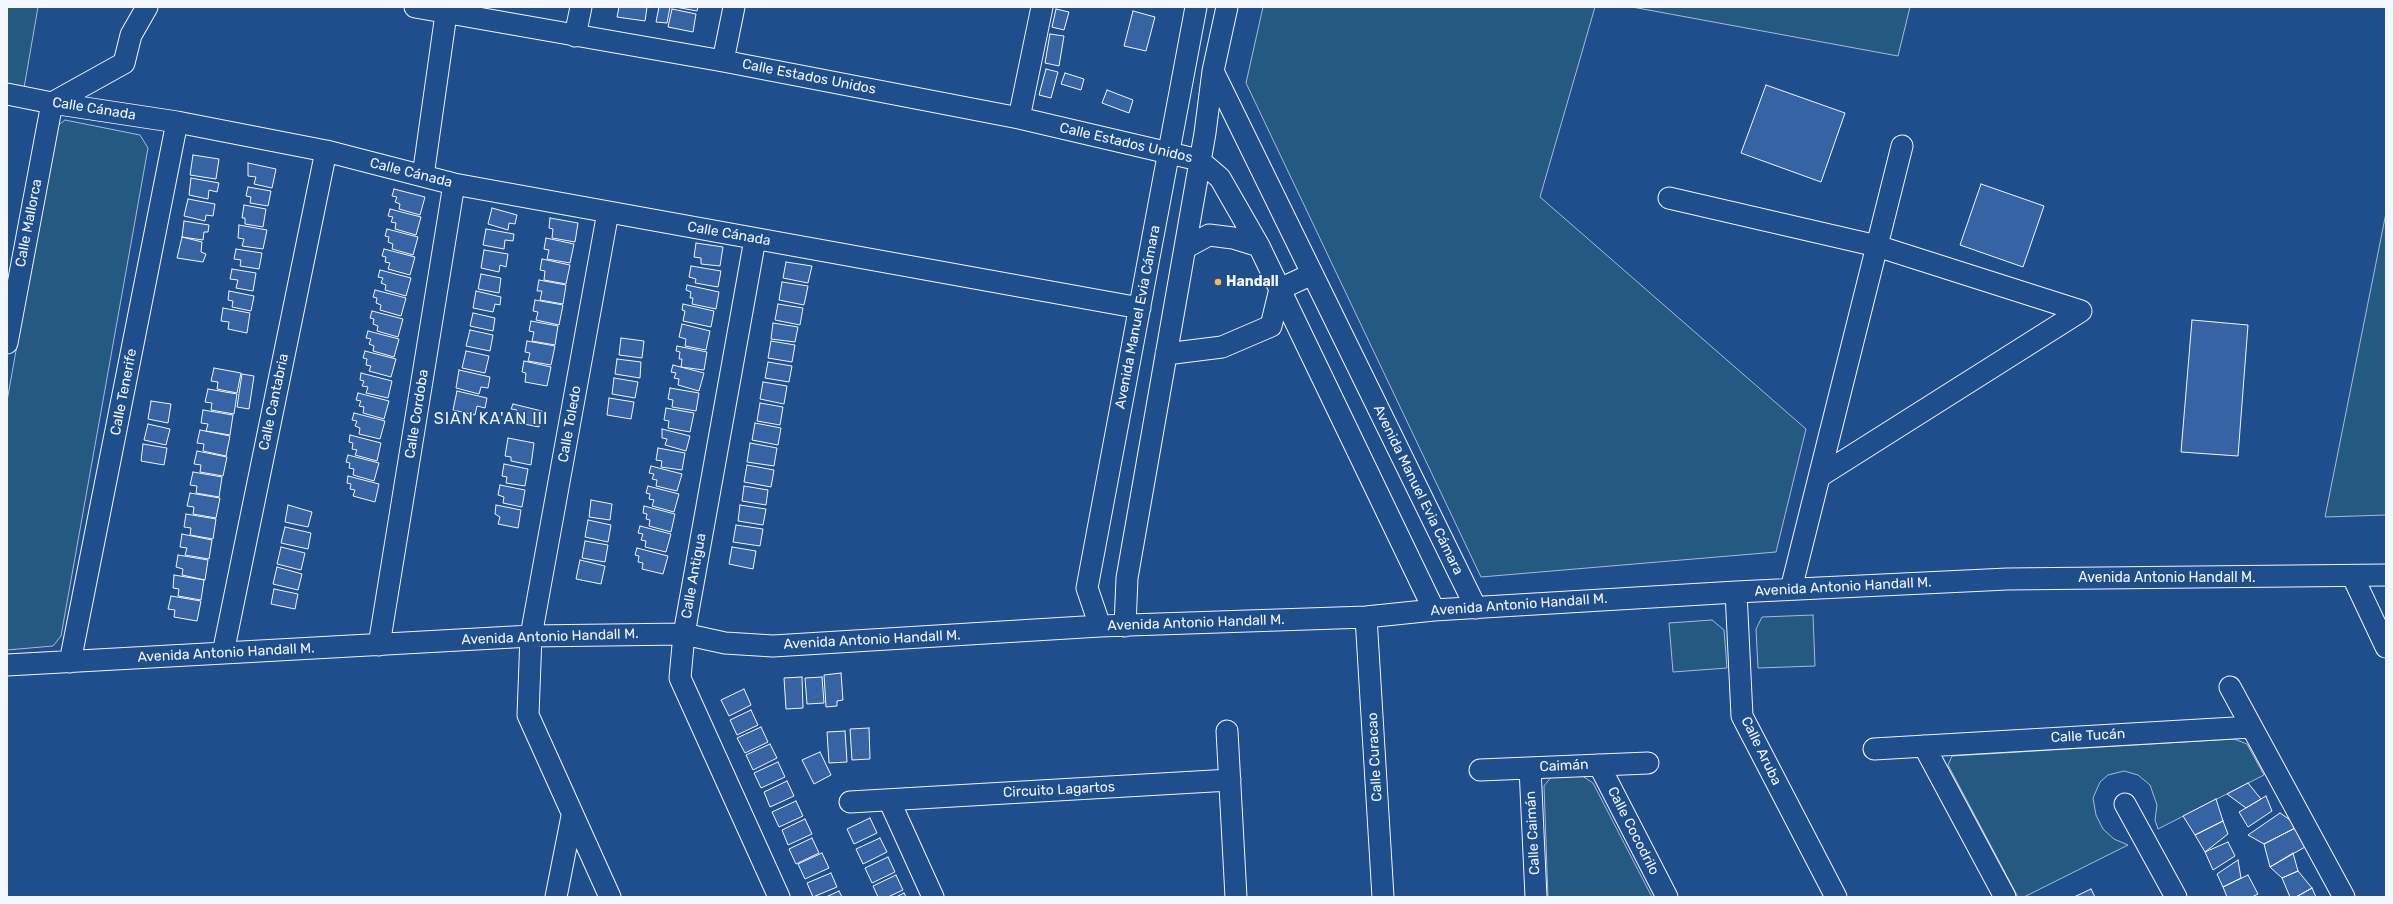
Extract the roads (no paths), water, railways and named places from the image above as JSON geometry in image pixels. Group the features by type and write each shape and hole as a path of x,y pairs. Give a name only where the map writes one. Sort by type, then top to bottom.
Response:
{"street":[{"path":"52,103 124,63 131,35 147,7"},
{"name":"Calle Estados Unidos","path":"415,7 446,10 575,36 723,61 1019,118 1199,160"},
{"path":"575,36 581,7"},
{"path":"723,61 734,7"},
{"path":"1019,118 1042,7"},
{"name":"Avenida Manuel Evia Cámara","path":"1100,626 1087,588 1196,7"},
{"path":"1125,626 1127,578 1185,248 1213,71 1227,7"},
{"path":"423,176 446,10"},
{"name":"Avenida Manuel Evia Cámara","path":"1213,71 1476,608"},
{"name":"Calle Cánada","path":"7,94 52,103 177,122 326,151 454,184 1140,308"},
{"name":"Calle Mallorca","path":"7,343 52,103"},
{"name":"Calle Tenerife","path":"70,662 177,122"},
{"path":"1792,589 1902,146"},
{"name":"Calle Cantabria","path":"223,653 326,151"},
{"path":"1199,160 1220,178 1260,246 1434,610"},
{"name":"Calle Cordoba","path":"379,645 454,184"},
{"path":"1669,198 1877,246 2081,311 1820,476"},
{"name":"Calle Toledo","path":"608,212 531,636 528,715 572,816 610,897"},
{"path":"1185,248 1209,235 1233,238 1260,246"},
{"name":"Calle Antigua","path":"755,239 684,634 680,678 779,897"},
{"path":"1280,290 1312,274"},
{"path":"1166,354 1222,347 1272,326 1280,290"},
{"name":"Avenida Antonio Handall M.","path":"7,665 531,636 684,634 725,643 773,646 1100,626 1366,617 1434,610 1736,592 2007,579 2353,577 2386,575"},
{"path":"2353,577 2386,647"},
{"name":"Calle Aruba","path":"1736,592 1742,716 1836,897"},
{"name":"Calle Curacao","path":"1366,617 1383,897"},
{"path":"2230,687 2344,897"},
{"name":"Calle Tucán","path":"1874,749 2251,726"},
{"path":"1227,731 1236,897"},
{"path":"1924,746 2005,897"},
{"name":"Caimán","path":"1480,770 1648,762"},
{"name":"Calle Cocodrilo","path":"1599,765 1667,897"},
{"name":"Calle Caimán","path":"1530,768 1536,897"},
{"name":"Circuito Lagartos","path":"850,802 1230,780"},
{"path":"889,800 933,897"},
{"path":"2125,804 2176,897"},
{"path":"556,897 572,816"}],"place":[{"name":"Handall","path":"1218,282"}],"district":[{"name":"SIAN KA'AN III","path":"491,419"}]}
